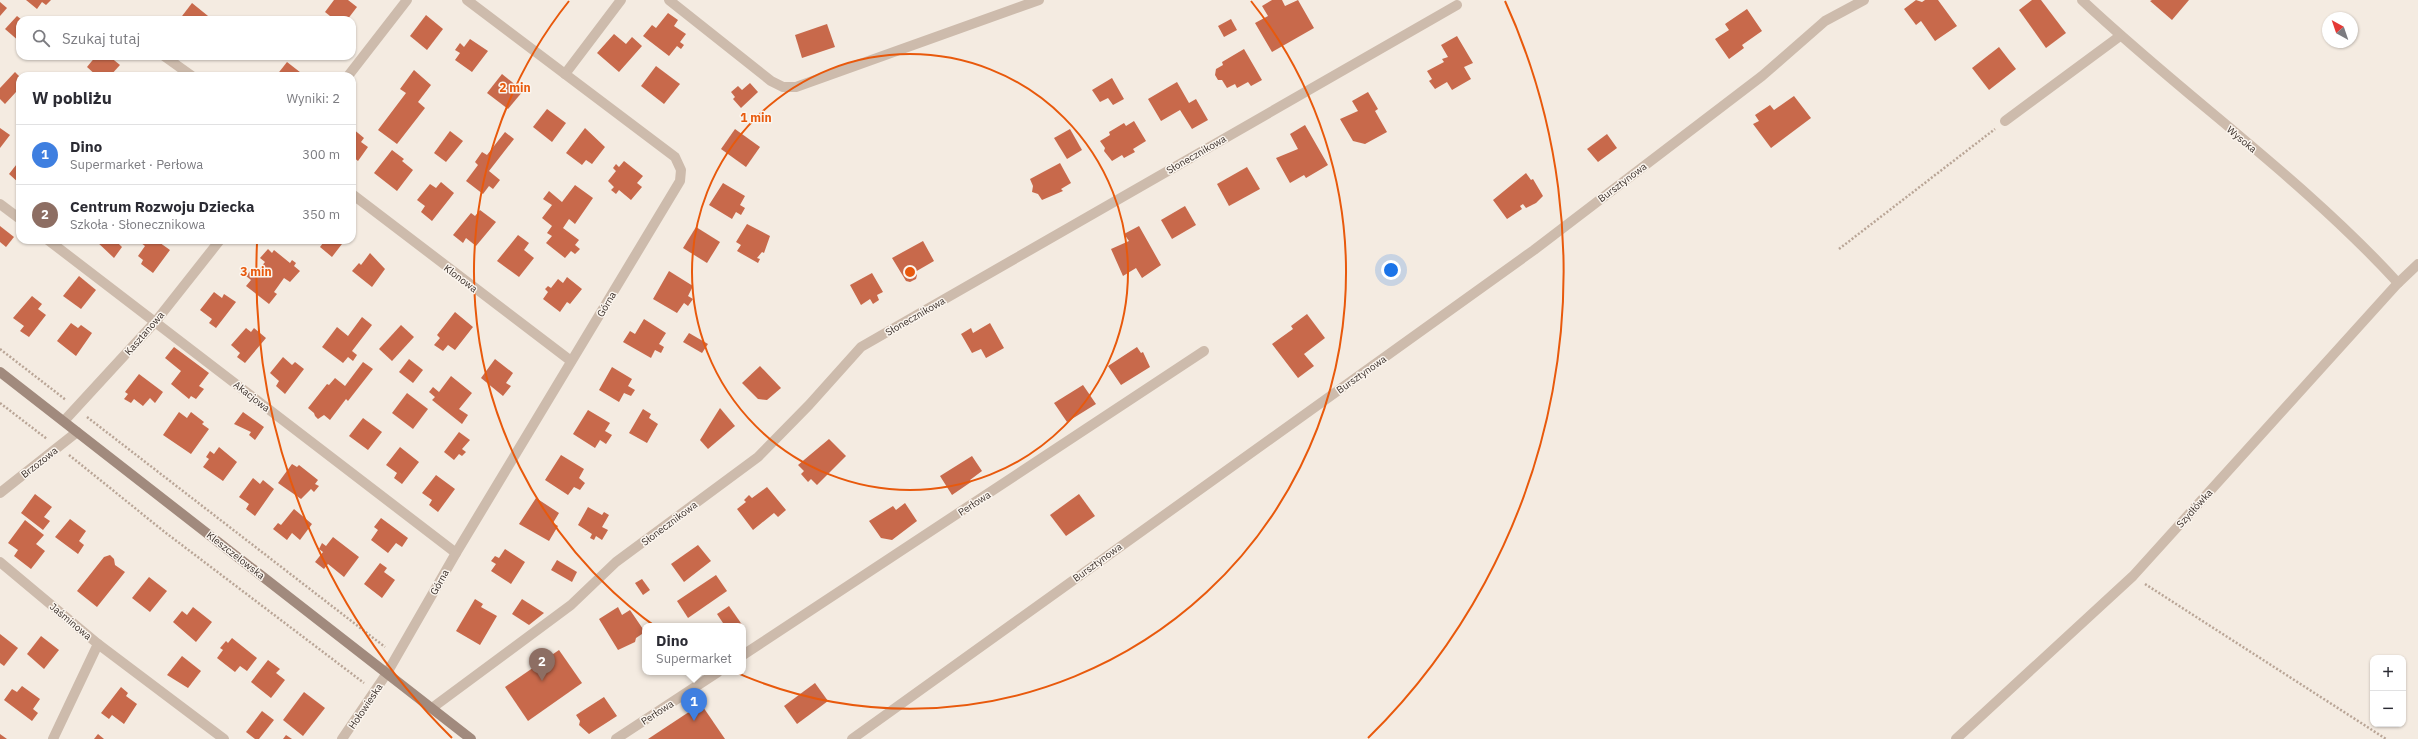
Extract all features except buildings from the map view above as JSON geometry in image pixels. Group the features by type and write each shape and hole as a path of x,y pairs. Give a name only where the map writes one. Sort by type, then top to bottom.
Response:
{"main road":[{"name":"Kleszczelowska","path":"0,372 472,739"}],"street":[{"path":"351,72 407,0"},
{"name":"Górna","path":"387,673 456,553 680,181 681,170 675,157 467,0"},
{"path":"565,74 621,0"},
{"path":"669,0 771,81 783,87 796,87 1039,0"},
{"name":"Bursztynowa","path":"852,739 1534,250 1762,76 1825,21 1864,0"},
{"name":"Wysoka","path":"2082,0 2120,36 2295,183 2360,241 2398,283"},
{"name":"Słonecznikowa","path":"432,708 571,605 616,562 758,457 809,405 861,346 1457,5"},
{"path":"2005,121 2120,36"},
{"path":"170,60 186,72"},
{"name":"Klonowa","path":"356,197 571,361"},
{"path":"0,204 16,216"},
{"name":"Akacjowa","path":"53,244 156,321 456,553"},
{"name":"Kasztanowa","path":"64,422 156,321 217,244"},
{"name":"Szydłówka","path":"1956,739 2133,576 2398,283 2418,264"},
{"name":"Perłowa","path":"746,654 1204,351"},
{"name":"Brzozowa","path":"0,493 77,432"},
{"name":"Jaśminowa","path":"0,562 98,644 53,739"},
{"path":"98,644 224,739"},
{"name":"Hołowieska","path":"342,739 387,673"},
{"name":"Perłowa","path":"616,739 713,675"}],"path":[{"path":"1839,249 2005,121"},
{"path":"0,349 397,656"},
{"path":"0,403 166,533 374,692"},
{"path":"2133,576 2386,739"}],"place":[{"name":"Centrum Rozwoju Dziecka","path":"542,681"},
{"name":"Dino","path":"694,721"}]}
